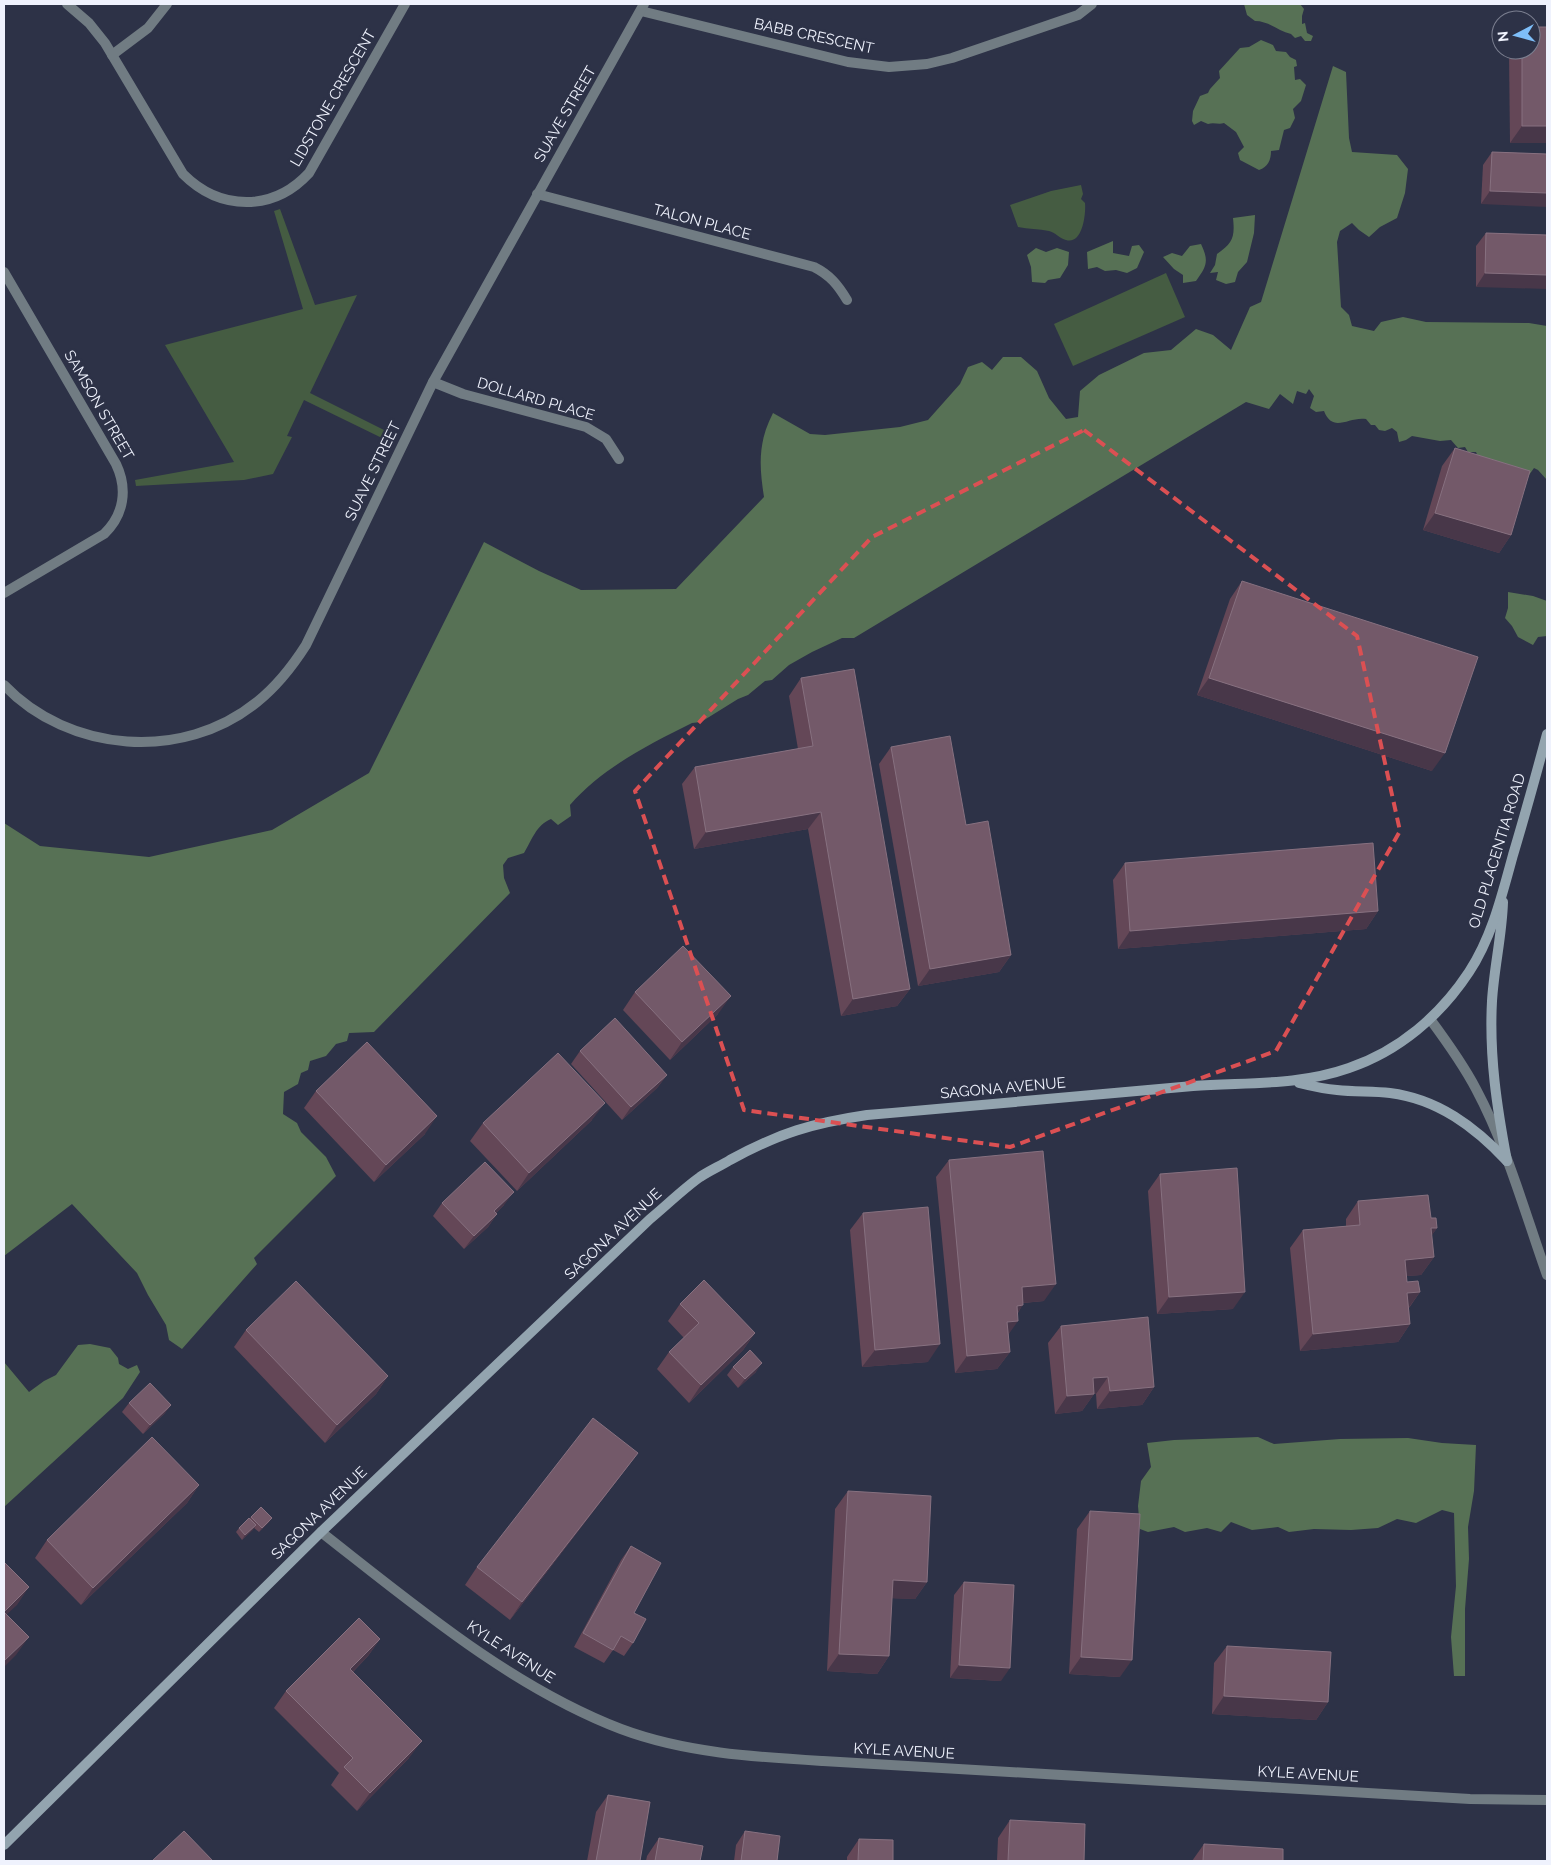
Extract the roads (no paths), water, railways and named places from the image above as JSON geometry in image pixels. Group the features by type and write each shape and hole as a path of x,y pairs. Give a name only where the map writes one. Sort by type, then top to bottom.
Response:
{"main road":[{"name":"OLD PLACENTIA ROAD","path":"1430,1019 1460,985 1478,958 1491,928 1547,734"},
{"path":"1503,890 1503,914 1492,999 1492,1048 1497,1106 1507,1162"},
{"name":"SAGONA AVENUE","path":"4,1845 321,1532 650,1219 700,1177 755,1146 781,1134 810,1125 867,1115 1202,1086 1293,1082 1330,1074 1365,1062 1406,1039 1430,1019"},
{"path":"1293,1082 1335,1090 1391,1093 1429,1103 1452,1114 1474,1130 1507,1162"}],"street":[{"name":"LIDSTONE CRESCENT","path":"67,4 89,23 112,55 174,161 184,174 194,185 219,198 246,202 260,201 281,195 309,174 405,4"},
{"path":"112,55 148,28 167,4"},
{"name":"BABB CRESCENT","path":"642,8 848,62 889,66 921,64 952,58 1078,15 1092,4"},
{"name":"SUAVE STREET","path":"4,685 23,702 62,726 89,736 125,742 166,741 202,732 225,722 255,704 285,675 306,645 433,382 642,8"},
{"name":"TALON PLACE","path":"537,194 814,267 835,281 847,300"},
{"name":"SAMSON STREET","path":"4,272 121,473 124,493 123,503 116,520 104,534 4,593"},
{"name":"DOLLARD PLACE","path":"433,382 464,394 586,427 606,439 619,459"},
{"path":"1430,1019 1450,1045 1476,1089 1507,1162 1547,1275"},
{"name":"KYLE AVENUE","path":"321,1532 439,1623 521,1679 560,1701 622,1729 685,1746 743,1755 833,1762 1460,1798 1547,1800"}]}
